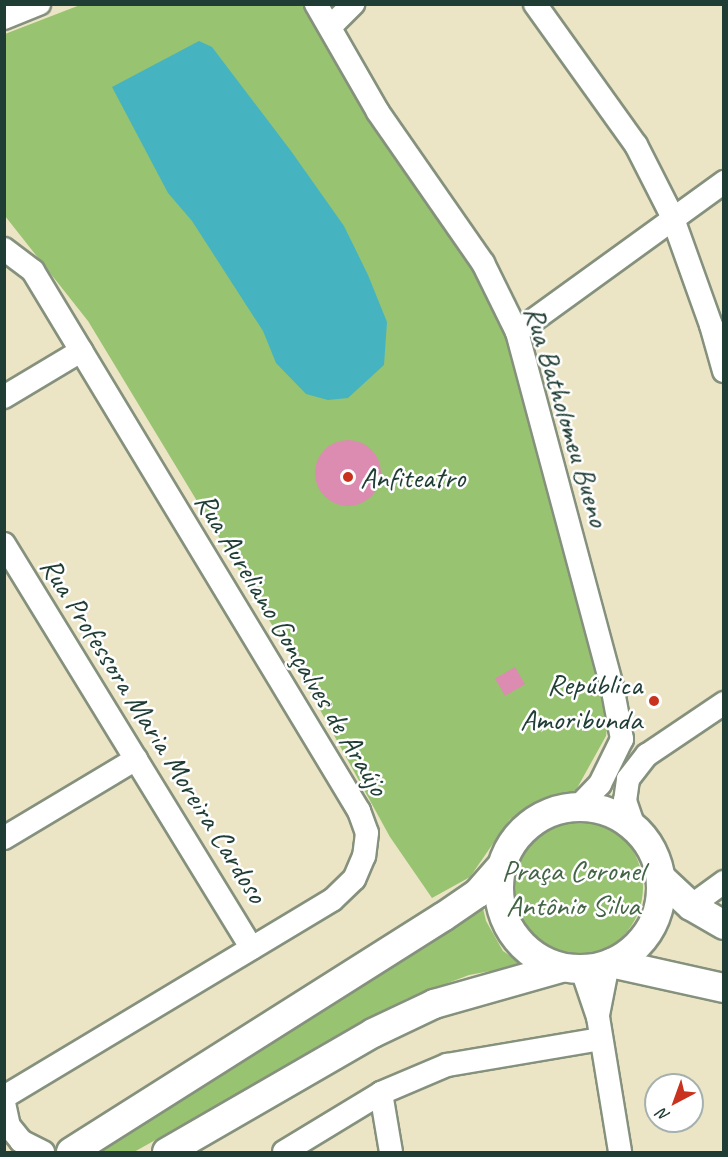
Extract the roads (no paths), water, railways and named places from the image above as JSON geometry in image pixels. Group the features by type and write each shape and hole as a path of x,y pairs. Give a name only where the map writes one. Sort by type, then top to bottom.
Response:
{"main road":[{"path":"71,1152 478,893 500,868 510,844 526,825 550,811 579,806 611,813 634,827 652,850 661,878 660,904 654,923 640,944 590,966 434,1004 373,1033 167,1152"},
{"path":"500,868 498,898 507,926 526,949 590,966 723,988"},
{"path":"661,878 691,906 723,925"}],"street":[{"path":"4,18 39,4"},
{"name":"Rua Batholomeu Bueno","path":"316,4 378,112 483,263 517,332 622,739 613,764 579,806"},
{"path":"330,27 353,4"},
{"path":"535,4 636,146 672,216 711,325 723,371"},
{"path":"517,332 672,216 723,182"},
{"name":"Rua Aureliano Gonçalves de Araújo","path":"4,1097 332,900 354,879 364,856 367,833 359,811 33,271 8,250"},
{"path":"4,397 81,351"},
{"name":"Rua Professora Maria Moreira Cardoso","path":"4,544 11,571 136,759 252,948"},
{"path":"634,827 625,801 628,779 647,755 723,704"},
{"path":"619,722 636,739 671,739"},
{"path":"4,838 136,759"},
{"path":"691,906 723,882"},
{"path":"590,966 620,1152"},
{"path":"284,1152 381,1093 447,1065 600,1028"},
{"path":"381,1093 391,1152"},
{"path":"4,1103 9,1126 21,1141 43,1152"}],"water":[{"path":"199,41 212,47 291,151 344,226 368,275 387,322 384,365 348,398 328,400 306,394 276,363 263,331 192,221 168,193 112,87"}],"place":[{"name":"Anfiteatro","path":"348,477"},
{"name":"República Amoribunda","path":"654,701"}],"park label":[{"name":"Praça Coronel Antônio Silva","path":"573,887"}]}
